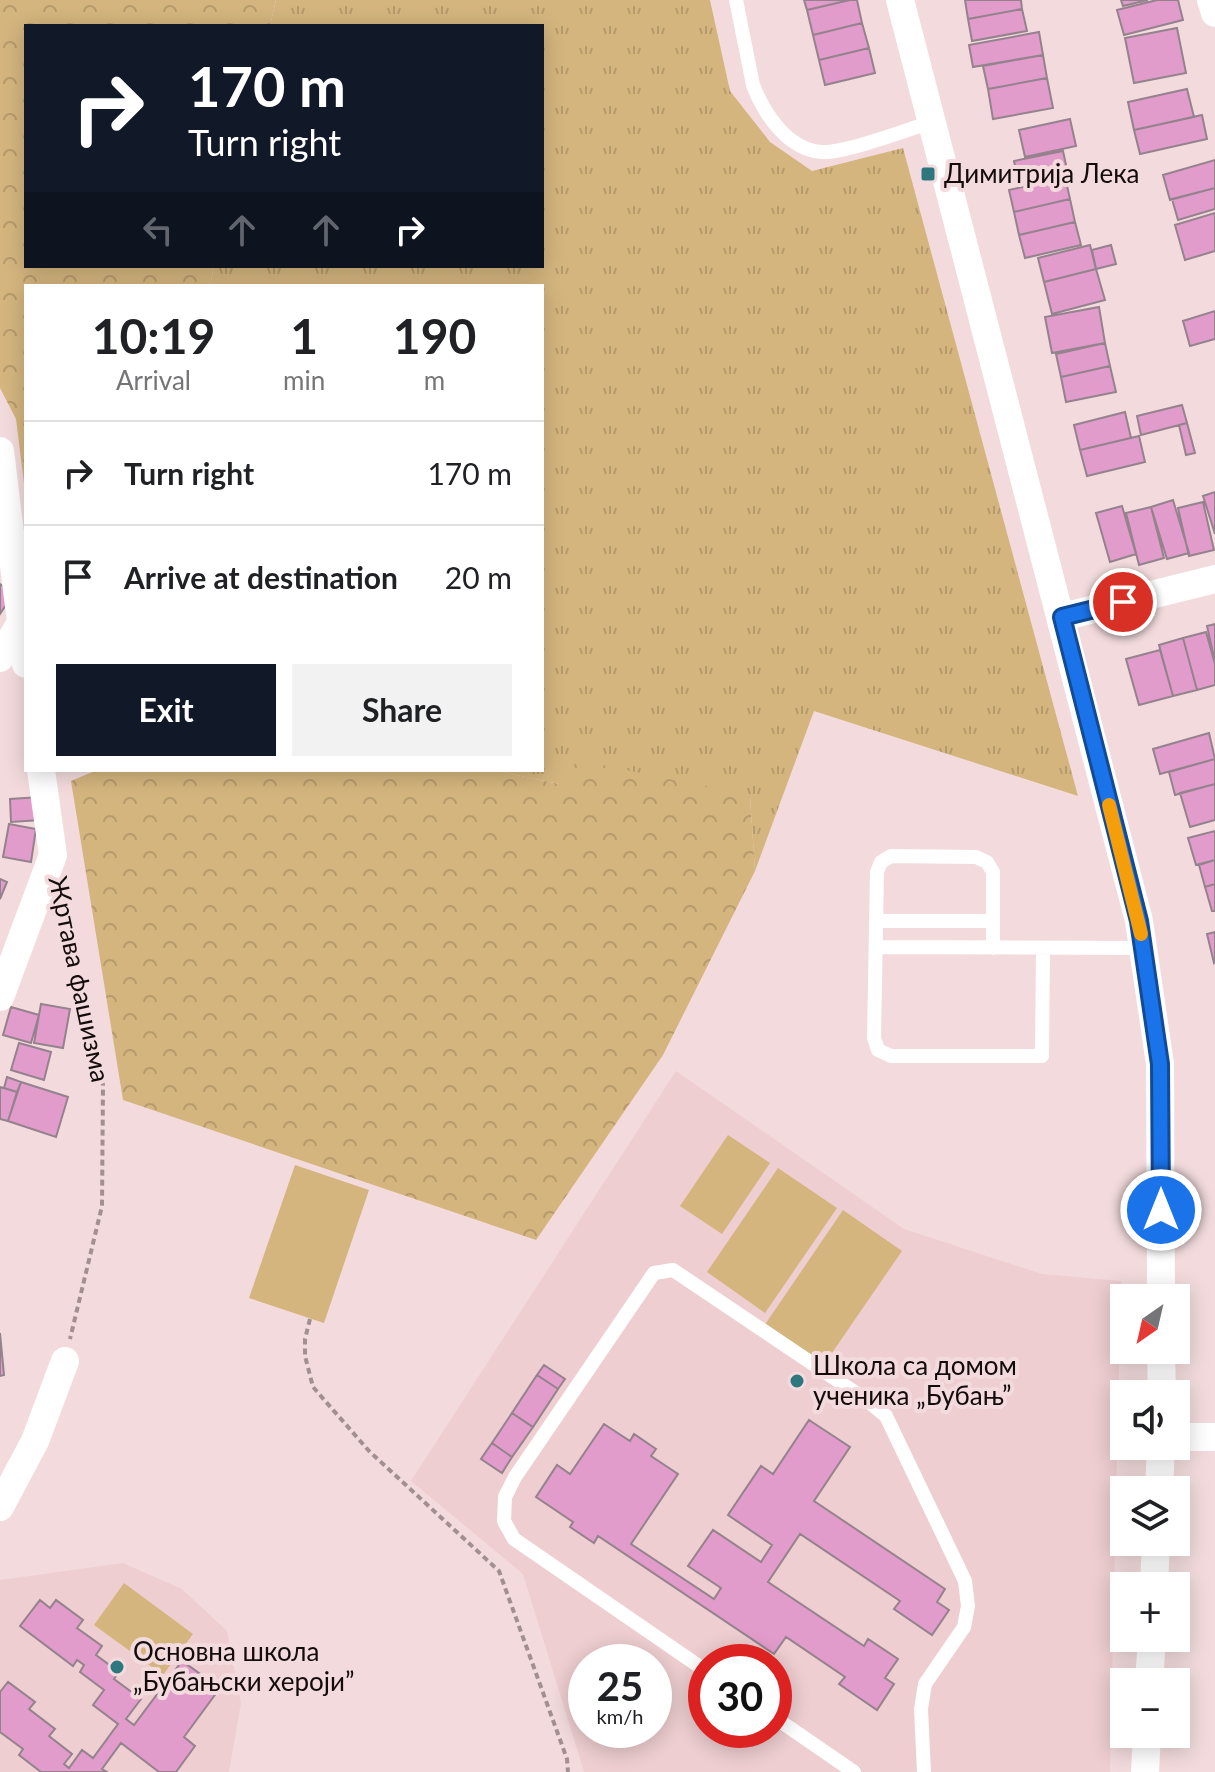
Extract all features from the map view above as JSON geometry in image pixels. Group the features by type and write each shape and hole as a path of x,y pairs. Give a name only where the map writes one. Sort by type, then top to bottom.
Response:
{"street":[{"path":"900,0 1139,921 1160,1064 1161,1284"},
{"path":"1211,0 1215,13"},
{"path":"0,451 24,651"},
{"path":"1062,617 1215,579"},
{"path":"0,658 20,624"},
{"name":"Жртава фашизма","path":"0,997 53,855 41,772"},
{"path":"0,1507 35,1441 65,1361"},
{"path":"1190,1437 1215,1437"},
{"path":"1145,1772 1146,1748"}],"lane":[{"path":"736,0 758,99 773,122 805,148 836,151 932,122"},
{"path":"993,948 993,872 987,862 976,857 891,856 881,862 877,872 874,1038 878,1050 891,1056 1042,1056 1043,949"},
{"path":"876,921 993,921"},
{"path":"876,947 1143,948"},
{"path":"688,1659 514,1539 504,1521 505,1497 515,1477 567,1399 654,1273 673,1270 886,1416 965,1581 968,1606 964,1627 925,1684 921,1709 924,1772"},
{"path":"792,1729 854,1772"}],"path":[{"name":"Жртава фашизма","path":"63,901 103,1085 102,1206 65,1361"},
{"path":"310,1319 305,1356 313,1387 369,1451 499,1571 567,1759 568,1772"}],"shaded area":[{"name":"Школа са домом ученика „Бубањ”","path":"676,1071 904,1229 1042,1274 1121,1281 1121,1284 1110,1284 1110,1364 1119,1364 1119,1380 1110,1380 1110,1460 1117,1460 1117,1476 1110,1476 1110,1556 1115,1556 1114,1572 1110,1572 1110,1652 1113,1652 1110,1772 584,1772 577,1748 672,1748 672,1644 568,1644 568,1720 523,1574 411,1481"},
{"name":"Основна школа „Бубањски хероји”","path":"123,1563 182,1589 227,1631 241,1703 229,1772 0,1772 0,1580"}],"green space":[{"path":"0,0 276,0 270,24 24,24 24,268 214,268 210,284 24,284 24,483 16,419 0,388"},
{"path":"276,0 710,0 730,91 770,142 812,171 903,148 1078,796 814,711 755,871 750,796 559,784 502,772 544,772 544,284 210,284 214,268 544,268 544,24 270,24"},
{"path":"578,760 750,796 755,871 663,1055 536,1240 123,1100 71,781 92,772 502,772 559,784"},
{"path":"728,1135 770,1163 722,1234 680,1206"},
{"path":"295,1165 369,1190 324,1323 249,1298"},
{"path":"778,1168 837,1208 765,1313 707,1272"},
{"path":"843,1210 902,1251 823,1366 764,1326"},
{"path":"124,1583 193,1634 163,1675 94,1625"}],"building":[{"path":"804,0 850,0 807,10"},
{"path":"857,0 862,23 813,35 807,10"},
{"path":"965,0 1021,0 1022,9 968,19"},
{"path":"1121,0 1148,0 1123,6"},
{"path":"1157,0 1178,0 1183,20 1124,35 1117,10"},
{"path":"1022,9 1027,31 972,41 968,19"},
{"path":"862,23 869,48 819,60 813,35"},
{"path":"1177,28 1186,73 1134,83 1125,38"},
{"path":"1039,32 1043,55 973,67 969,45"},
{"path":"869,48 875,73 825,85 819,60"},
{"path":"1043,55 1047,78 988,89 983,66"},
{"path":"1047,78 1053,108 993,119 988,89"},
{"path":"1187,89 1194,117 1134,130 1128,102"},
{"path":"1202,115 1207,139 1140,154 1134,130"},
{"path":"1070,119 1076,146 1025,157 1019,130"},
{"path":"1063,151 1068,174 1019,185 1014,161"},
{"path":"1215,160 1215,188 1170,200 1163,175"},
{"path":"1065,177 1070,199 1014,212 1009,190"},
{"path":"1215,188 1215,209 1178,220 1172,199"},
{"path":"1070,199 1075,222 1019,235 1014,212"},
{"path":"1215,213 1215,251 1185,260 1175,225"},
{"path":"1075,222 1081,245 1025,258 1019,235"},
{"path":"1090,245 1096,269 1044,282 1038,258"},
{"path":"1111,245 1116,264 1096,269 1092,250"},
{"path":"1096,269 1105,300 1052,314 1044,282"},
{"path":"1099,307 1105,343 1052,353 1045,317"},
{"path":"1215,311 1215,339 1190,346 1183,321"},
{"path":"1105,343 1110,366 1061,377 1056,354"},
{"path":"1110,366 1116,392 1066,402 1061,377"},
{"path":"1182,405 1187,423 1141,435 1137,416"},
{"path":"1125,412 1131,438 1080,450 1074,425"},
{"path":"1187,423 1195,453 1186,455 1179,425"},
{"path":"1139,436 1145,462 1087,476 1080,450"},
{"path":"1215,492 1215,534 1203,496"},
{"path":"1173,500 1189,553 1167,559 1151,507"},
{"path":"1203,502 1214,550 1189,556 1178,508"},
{"path":"1122,506 1136,554 1110,562 1096,513"},
{"path":"1151,507 1164,558 1139,565 1126,513"},
{"path":"0,584 14,593 0,614"},
{"path":"1215,624 1215,662 1207,626"},
{"path":"1206,632 1215,664 1215,685 1197,690 1183,638"},
{"path":"1183,638 1197,690 1173,696 1159,645"},
{"path":"1160,650 1173,696 1139,705 1126,659"},
{"path":"1209,733 1215,759 1160,774 1153,749"},
{"path":"1215,759 1215,784 1175,795 1169,772"},
{"path":"1215,784 1215,820 1190,827 1180,793"},
{"path":"40,797 41,820 11,822 10,799"},
{"path":"9,824 36,829 31,862 3,857"},
{"path":"1215,831 1215,860 1196,865 1188,838"},
{"path":"1215,860 1215,884 1205,887 1199,865"},
{"path":"0,879 7,882 0,899"},
{"path":"1215,884 1215,911 1212,911 1205,887"},
{"path":"1215,932 1215,962 1214,963 1207,934"},
{"path":"41,1004 70,1009 63,1048 34,1043"},
{"path":"11,1007 39,1015 31,1043 3,1035"},
{"path":"19,1043 51,1052 44,1080 11,1070"},
{"path":"7,1077 21,1082 17,1092 4,1088"},
{"path":"21,1082 68,1097 56,1137 8,1121"},
{"path":"0,1087 17,1092 8,1121 0,1119"},
{"path":"0,1333 4,1375 0,1376"},
{"path":"544,1365 565,1379 558,1389 537,1375"},
{"path":"537,1375 558,1389 533,1427 512,1413"},
{"path":"512,1413 533,1427 512,1457 492,1443"},
{"path":"809,1420 850,1447 814,1501 945,1589 937,1602 949,1610 932,1635 894,1609 900,1601 800,1534 768,1582 864,1646 868,1639 898,1659 885,1678 894,1684 877,1710 839,1684 845,1677 786,1637 781,1644 759,1644 598,1536 594,1543 570,1527 573,1522 536,1497 557,1465 570,1474 604,1424 630,1441 634,1434 656,1449 651,1456 678,1474 631,1544 714,1599 721,1588 688,1566 713,1530 761,1562 772,1545 728,1515 761,1466 773,1474"},
{"path":"492,1443 512,1457 502,1473 481,1459"},
{"path":"40,1600 50,1608 56,1600 83,1620 77,1628 102,1646 96,1655 119,1672 114,1679 141,1699 126,1719 134,1725 182,1661 220,1688 184,1737 195,1746 176,1772 159,1772 121,1743 102,1769 107,1772 41,1772 19,1755 23,1749 0,1732 0,1692 8,1682 35,1702 29,1709 55,1729 49,1736 72,1754 64,1764 69,1768 82,1750 93,1758 118,1724 93,1705 104,1690 80,1672 84,1665 77,1660 73,1666 20,1626"}],"slow traffic":[{"path":"1109,805 1141,934"}],"place":[{"name":"Димитрија Лека","path":"928,174"},
{"name":"Школа са домом ученика „Бубањ”","path":"797,1381"},
{"name":"Основна школа „Бубањски хероји”","path":"117,1667"}],"route":[{"path":"1123,602 1062,617 1139,921 1160,1064 1161,1210"}]}
